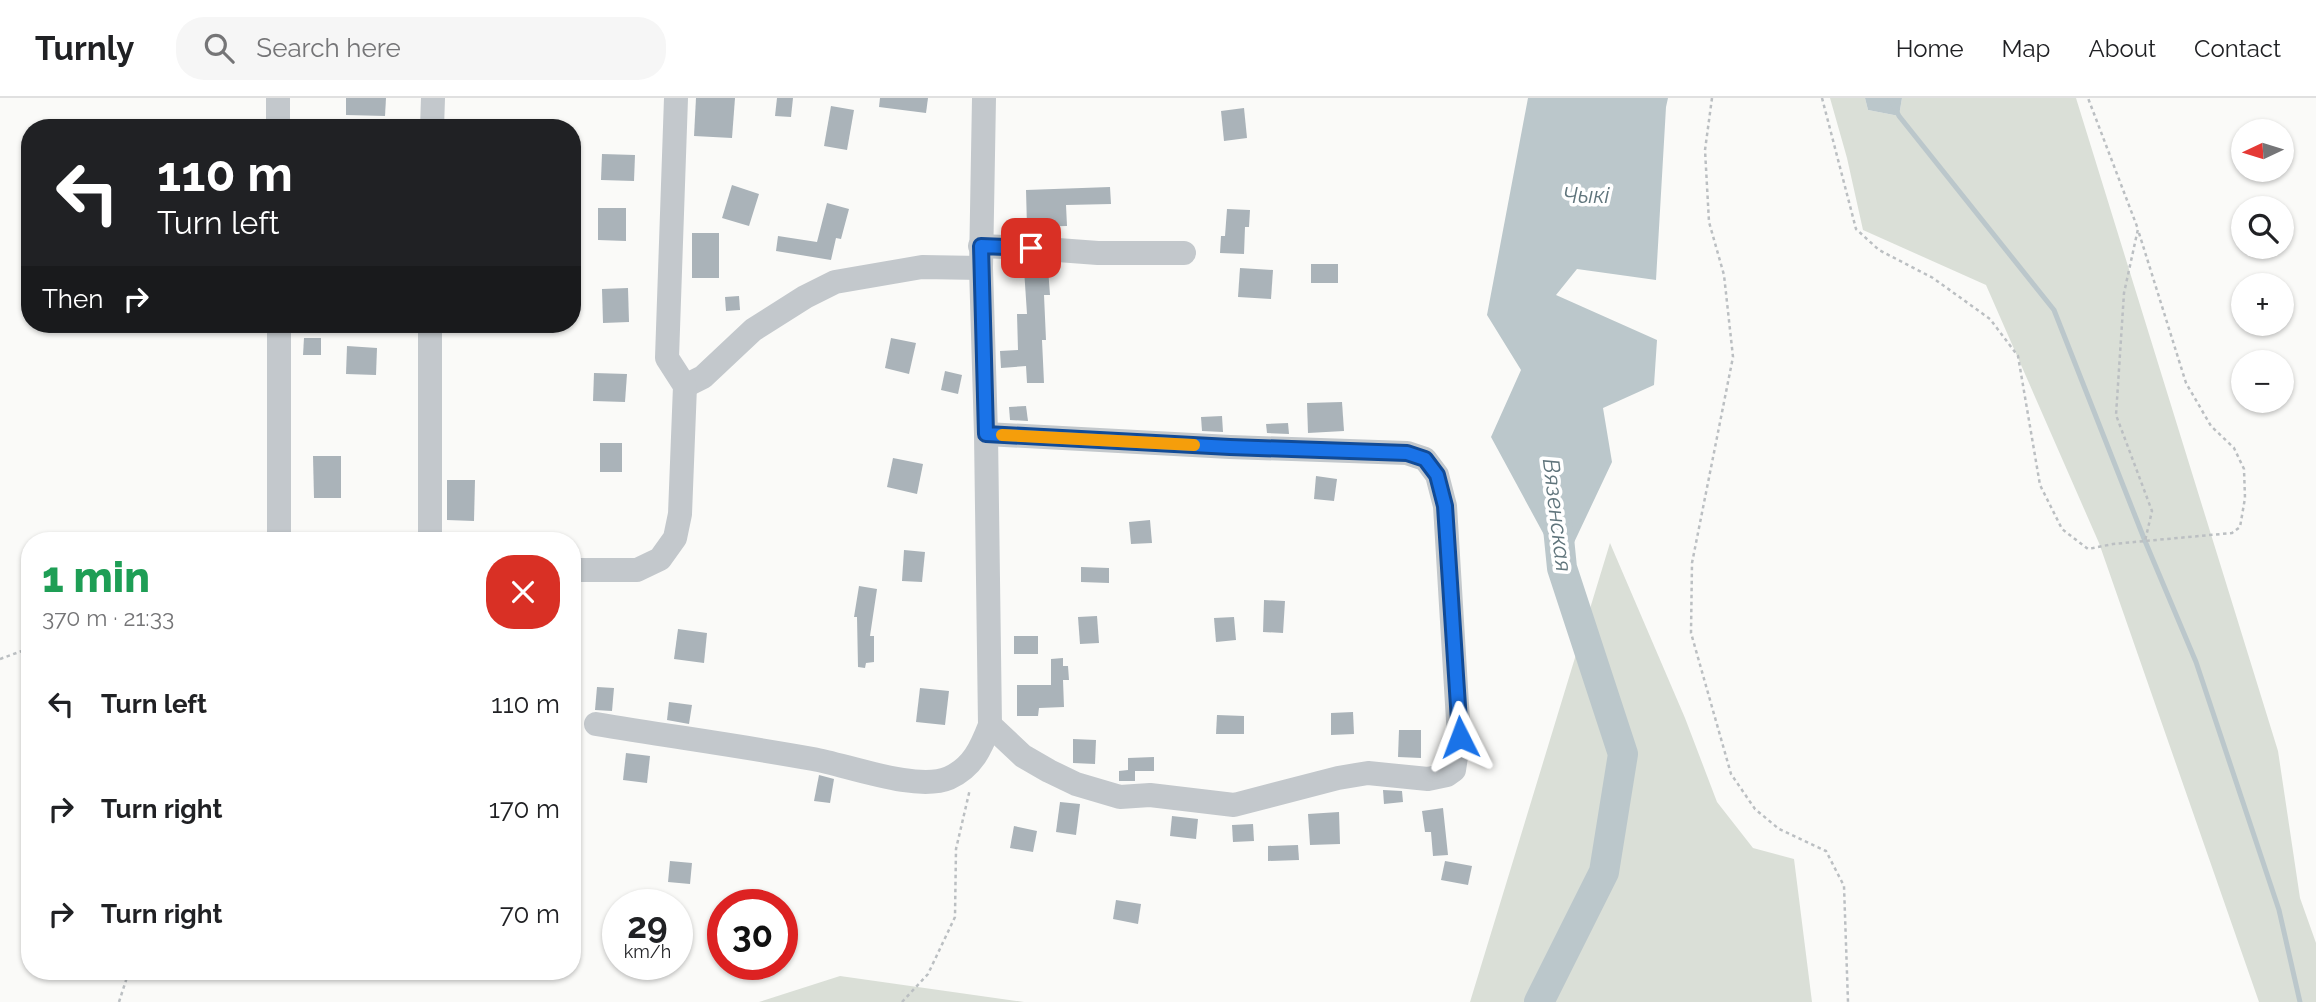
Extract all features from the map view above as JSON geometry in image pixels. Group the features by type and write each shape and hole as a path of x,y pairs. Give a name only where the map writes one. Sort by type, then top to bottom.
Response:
{"street":[{"path":"278,98 278,119"},
{"path":"432,119 433,98"},
{"path":"581,570 636,570 660,559 675,538 680,514 685,386 667,358 676,98"},
{"path":"596,724 815,759 894,779 948,779 977,757 990,725 981,257 984,98"},
{"path":"685,386 704,377 752,330 835,282 981,257 1184,253"},
{"path":"279,333 279,532"},
{"path":"430,333 430,532"},
{"path":"986,434 1407,453 1425,459 1437,475 1445,506 1460,737 1454,770 1447,775 1428,779 1368,773 1234,805 1150,795 1120,797 1099,792 1076,784 1023,756 990,725"}],"path":[{"path":"1712,98 1705,150 1709,222 1724,275 1733,356 1692,563 1691,633 1731,774 1755,809 1779,829 1826,851 1844,886 1848,1002"},
{"path":"1822,98 1856,229 1879,250 1933,278 1990,318 2018,356 2040,485 2062,530 2088,549 2232,533 2241,527 2245,498 2244,469 2234,448 2211,426 2186,383 2138,229 2088,98"},
{"path":"2138,229 2124,293 2116,415 2152,511 2145,541"},
{"path":"0,659 21,651"},
{"path":"902,1002 928,974 956,916 956,849 977,757"},
{"path":"119,1002 127,980"}],"shaded area":[{"path":"1830,98 1865,98 1868,110 1899,116 1902,98 2076,98 2278,751 2300,898 2316,943 2316,1002 2259,1002 2099,543 1986,285 1863,230"},
{"path":"1610,543 1685,718 1717,802 1753,848 1794,859 1812,1002 1470,1002"},
{"path":"840,976 1024,1002 759,1002"}],"water":[{"name":"Чыкі","path":"1528,98 1668,98 1656,280 1577,269 1556,295 1657,340 1654,385 1603,408 1612,462 1562,568 1491,437 1521,370 1487,315"},
{"path":"1865,98 1902,98 1899,116 1868,110"}],"building":[{"path":"346,98 386,98 385,116 346,115"},
{"path":"696,98 735,98 732,138 694,136"},
{"path":"777,98 793,98 791,117 775,116"},
{"path":"880,98 928,98 926,113 879,107"},
{"path":"831,106 854,110 847,150 824,146"},
{"path":"1244,108 1247,138 1224,141 1221,111"},
{"path":"602,154 635,155 634,181 601,180"},
{"path":"732,185 759,194 749,226 722,218"},
{"path":"1110,187 1111,204 1066,205 1067,226 1027,227 1026,190"},
{"path":"827,203 849,209 841,239 836,238 831,260 776,251 778,236 817,242"},
{"path":"598,208 626,208 626,241 598,240"},
{"path":"1227,209 1250,210 1249,227 1245,227 1244,254 1220,253 1221,236 1225,236"},
{"path":"692,233 719,233 719,278 692,278"},
{"path":"1311,264 1338,264 1338,283 1311,283"},
{"path":"1048,268 1050,295 1044,295 1046,340 1042,340 1044,383 1027,383 1026,366 1001,368 1000,351 1018,350 1017,314 1027,314 1024,269"},
{"path":"1240,268 1273,270 1271,299 1238,297"},
{"path":"628,288 629,322 603,323 602,289"},
{"path":"739,296 740,310 726,311 725,297"},
{"path":"304,338 321,338 321,355 303,355"},
{"path":"891,338 916,343 909,374 885,368"},
{"path":"347,346 377,348 376,375 346,374"},
{"path":"945,371 962,375 958,394 941,390"},
{"path":"594,373 627,374 625,402 593,401"},
{"path":"1342,402 1344,431 1308,433 1307,403"},
{"path":"1026,406 1028,421 1010,420 1009,407"},
{"path":"1222,416 1223,432 1202,431 1201,417"},
{"path":"1288,423 1289,434 1267,433 1266,424"},
{"path":"600,443 622,443 622,472 600,472"},
{"path":"313,456 341,456 341,498 314,498"},
{"path":"893,458 923,464 917,494 887,487"},
{"path":"1316,476 1337,479 1334,501 1314,499"},
{"path":"447,480 475,480 474,521 447,520"},
{"path":"1150,520 1152,543 1131,544 1129,522"},
{"path":"904,550 925,552 922,582 902,581"},
{"path":"1081,567 1109,568 1109,583 1081,582"},
{"path":"859,586 877,589 870,636 874,636 874,662 866,663 865,668 858,667 857,617 854,617"},
{"path":"1264,600 1285,601 1283,633 1263,632"},
{"path":"1097,616 1099,643 1080,644 1078,617"},
{"path":"1234,617 1236,640 1216,642 1214,618"},
{"path":"678,629 707,633 704,663 674,659"},
{"path":"1014,636 1038,636 1038,654 1014,654"},
{"path":"1063,658 1063,666 1068,666 1069,680 1063,680 1064,707 1039,708 1038,716 1017,716 1017,685 1051,685 1051,659"},
{"path":"597,687 614,688 612,711 595,710"},
{"path":"920,688 949,691 945,725 916,722"},
{"path":"669,702 692,705 689,724 667,720"},
{"path":"1353,712 1354,734 1331,735 1331,713"},
{"path":"1217,715 1244,716 1244,734 1216,734"},
{"path":"1399,730 1421,730 1421,758 1398,757"},
{"path":"1073,739 1096,740 1095,764 1073,763"},
{"path":"626,753 650,756 647,783 623,780"},
{"path":"1154,757 1154,771 1135,771 1135,781 1119,781 1119,771 1128,770 1128,758"},
{"path":"819,775 834,779 830,803 814,801"},
{"path":"1383,790 1402,791 1403,802 1384,804"},
{"path":"1060,802 1080,804 1076,835 1056,832"},
{"path":"1443,808 1448,855 1433,856 1431,832 1425,832 1422,811"},
{"path":"1339,812 1340,844 1310,845 1308,814"},
{"path":"1172,816 1198,819 1196,839 1170,836"},
{"path":"1253,824 1254,841 1233,842 1232,825"},
{"path":"1014,826 1037,831 1033,852 1010,848"},
{"path":"1298,845 1299,860 1268,861 1268,846"},
{"path":"670,861 692,863 690,884 668,882"},
{"path":"1445,861 1472,866 1468,885 1441,880"},
{"path":"1116,900 1141,904 1138,924 1113,919"}],"waterway":[{"path":"1890,98 1899,116 2054,310 2196,662 2279,910 2300,1002"},
{"name":"Вязенская","path":"1539,1002 1604,872 1623,754 1562,568 1558,528"}],"slow traffic":[{"path":"1002,435 1194,445"}],"route":[{"path":"1031,248 981,246 986,434 1407,453 1425,459 1437,475 1445,506 1460,737"}]}
